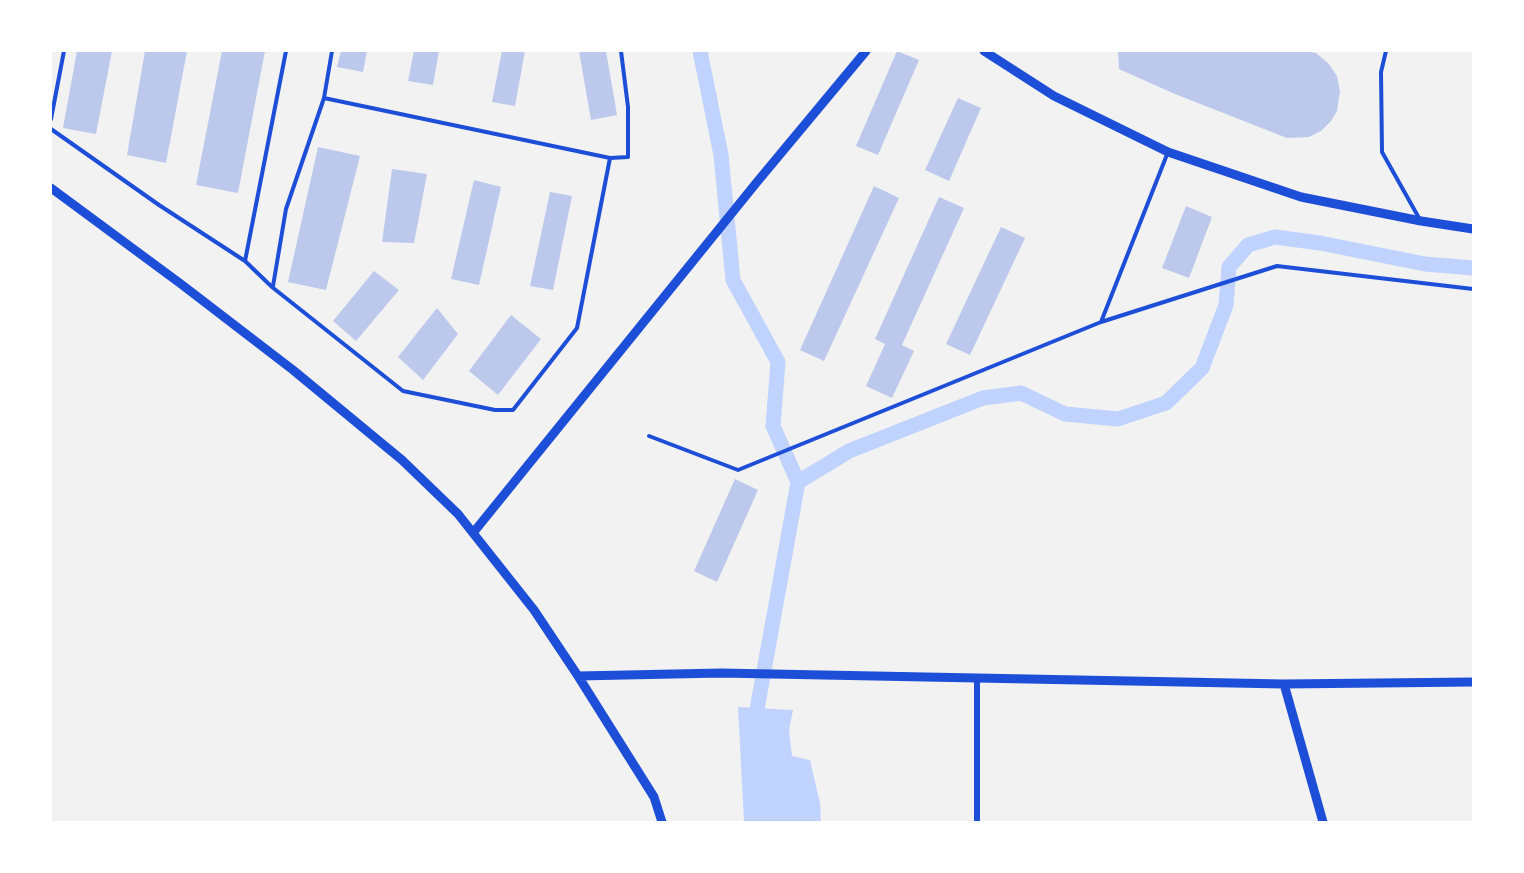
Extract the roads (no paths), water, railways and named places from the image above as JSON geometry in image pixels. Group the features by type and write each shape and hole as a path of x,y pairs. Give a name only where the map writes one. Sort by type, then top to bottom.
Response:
{"street":[{"path":"473,533 756,182 866,51"},
{"path":"984,51 1054,96 1168,152 1301,197 1473,229"},
{"path":"51,188 181,284 311,385 402,460 458,514 534,610 578,676 654,797 662,822"},
{"path":"578,676 721,673 1284,684 1473,682"},
{"path":"976,678 977,822"},
{"path":"1284,684 1323,822"}],"lane":[{"path":"51,119 64,51"},
{"path":"245,261 286,51"},
{"path":"272,287 286,209 324,98 332,51"},
{"path":"324,98 610,158 628,157 628,107 621,51"},
{"path":"1386,51 1381,72 1382,152 1421,221"},
{"path":"51,129 159,206 245,261 272,287 403,391 495,410 513,410 577,328 610,158"},
{"path":"1101,322 1168,152"},
{"path":"649,436 738,470 1101,322 1277,266 1473,289"}],"water":[{"path":"738,707 793,710 789,730 792,756 810,760 820,803 821,822 744,822"}],"waterway":[{"path":"700,51 721,155 733,280 778,362 773,426 798,482 754,726"},
{"path":"798,482 849,451 983,398 1021,393 1065,414 1118,419 1166,403 1202,368 1226,305 1229,267 1248,245 1275,237 1320,243 1425,264 1473,268"}]}
